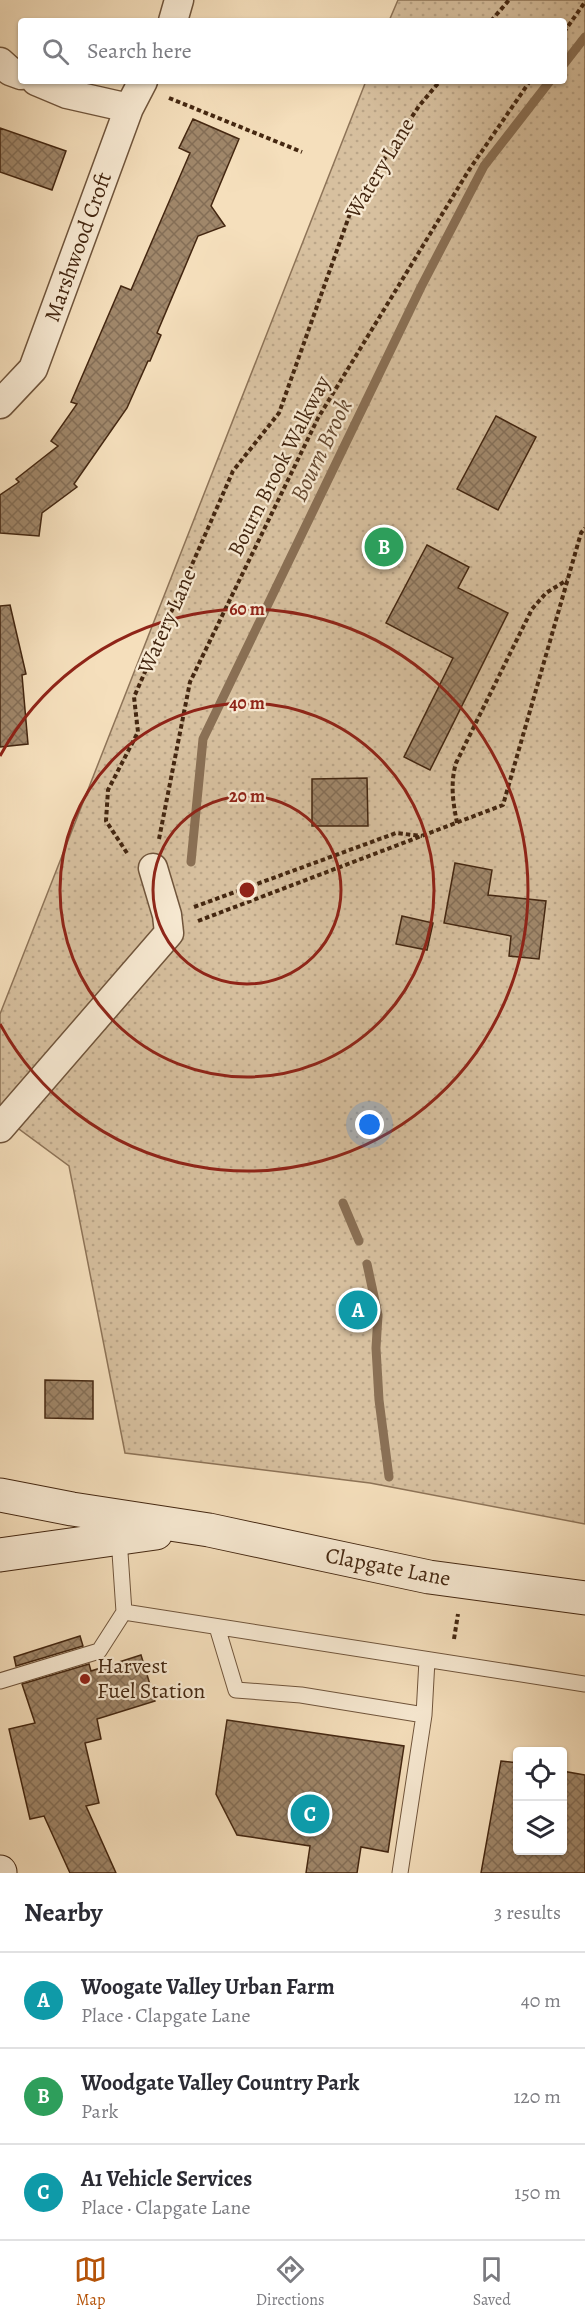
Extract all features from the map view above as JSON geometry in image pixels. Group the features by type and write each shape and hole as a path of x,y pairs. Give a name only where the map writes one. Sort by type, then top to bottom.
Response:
{"street":[{"path":"173,18 179,0"},
{"path":"0,62 10,71 18,74"},
{"path":"43,84 67,94 137,92"},
{"name":"Marshwood Croft","path":"0,404 33,369 137,92"},
{"path":"0,1128 168,924 153,868"},
{"name":"Clapgate Lane","path":"0,1495 193,1528 429,1577 585,1598"},
{"name":"Clapgate Lane","path":"0,1555 193,1528"}],"lane":[{"path":"0,1681 99,1651 124,1612 119,1538"},
{"path":"124,1612 585,1684"},
{"path":"217,1627 236,1690 301,1695 424,1715"},
{"path":"400,1873 424,1715 427,1660"}],"path":[{"path":"494,18 509,0"},
{"path":"567,28 585,2"},
{"name":"Watery Lane","path":"153,868 144,867 128,856 105,821 108,790 138,732 134,697 233,471 279,413 352,208 419,106 437,84"},
{"name":"Bourn Brook Walkway","path":"153,868 190,682 318,418 469,170 528,84"},
{"path":"137,92 302,152"},
{"path":"168,924 422,836 503,805 581,533 585,528"},
{"path":"457,823 452,794 456,763 532,609 546,593 568,580"},
{"path":"168,924 396,833 422,836"},
{"path":"449,1664 464,1582"}],"shaded area":[{"path":"398,0 585,0 585,1524 370,1483 125,1453 69,1166 0,1115 0,1014 365,84 567,84 567,18 390,18"}],"building":[{"path":"193,119 239,139 211,206 225,226 198,236 157,333 161,335 150,361 127,408 74,484 77,487 42,513 39,536 0,533 0,495 19,482 16,479 58,446 51,441 77,404 71,402 121,286 131,290 190,153 179,148"},
{"path":"0,128 66,151 52,190 0,172"},
{"path":"496,416 536,437 498,510 457,489"},
{"path":"427,545 469,567 458,588 508,613 430,770 404,757 453,658 386,623"},
{"path":"10,605 26,674 22,675 28,744 0,747 0,606"},
{"path":"367,778 368,826 312,826 312,779"},
{"path":"455,863 492,870 488,895 546,901 539,959 509,956 511,936 444,923"},
{"path":"402,916 433,923 427,950 396,944"},
{"path":"45,1380 93,1381 93,1419 45,1418"},
{"path":"80,1636 83,1646 16,1666 14,1657"},
{"path":"141,1655 155,1701 97,1719 101,1739 85,1743 99,1803 86,1806 116,1873 70,1873 44,1816 30,1819 9,1729 35,1723 22,1684 89,1664 91,1671"},
{"path":"227,1720 404,1746 388,1852 361,1847 357,1873 306,1873 310,1846 237,1835 216,1794"},
{"path":"501,1761 513,1762 513,1855 567,1855 567,1772 585,1775 585,1873 481,1873"}],"waterway":[{"name":"Bourn Brook","path":"567,60 585,37"},
{"name":"Bourn Brook","path":"191,862 203,739 421,287 484,166 548,84"},
{"path":"343,1203 359,1241"},
{"path":"367,1264 378,1315 376,1348 379,1400 389,1477"}],"place":[{"name":"Woodgate Valley Country Park","path":"384,547"},
{"name":"Woogate Valley Urban Farm","path":"358,1310"},
{"name":"Harvest Fuel Station","path":"85,1679"},
{"name":"A1 Vehicle Services","path":"310,1814"}]}
